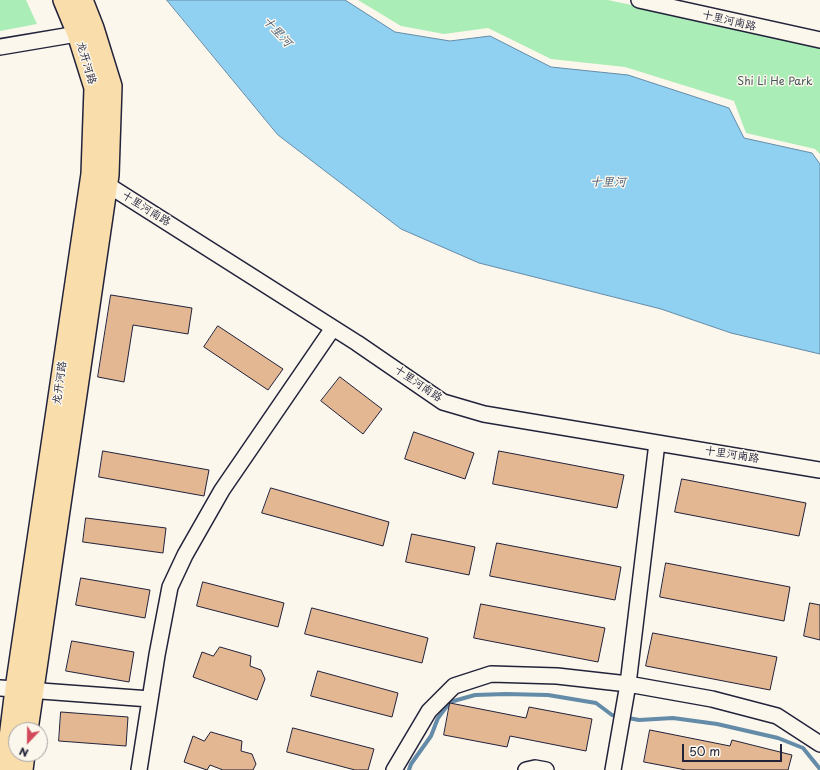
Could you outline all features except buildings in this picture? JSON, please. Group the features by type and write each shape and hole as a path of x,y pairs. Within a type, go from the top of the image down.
{"main road":[{"name":"龙开河路","path":"5,770 91,174 94,88 77,34 78,3"},
{"name":"龙开河路","path":"26,722 16,689 108,184 112,86 78,3"}],"street":[{"name":"十里河南路","path":"639,0 820,40"},
{"path":"0,47 77,34"},
{"name":"十里河南路","path":"91,174 333,328 443,402 484,414 820,470"},
{"path":"139,770 170,587 185,555 222,490 333,328"},
{"path":"613,770 628,684 657,443"},
{"path":"394,770 429,711 454,686 491,674 557,676 628,684 712,699 777,716 820,744"},
{"path":"16,689 150,699"},
{"path":"526,770 535,768 546,770"}],"green space":[{"path":"0,0 26,0 37,24 0,31"},
{"name":"Shi Li He Park","path":"358,0 608,0 820,45 820,154 815,149 746,133 734,101 625,67 551,59 488,28 444,34 401,26"}],"water":[{"name":"十里河","path":"167,0 345,0 395,32 450,41 490,36 551,67 628,75 729,108 744,138 812,153 820,164 820,354 731,333 661,309 479,263 401,229 278,135"}],"waterway":[{"path":"409,770 411,764 431,736 438,718 450,702 475,695 506,694 548,695 596,703 612,715 639,720 673,718 717,724 778,738 803,748 820,769"}]}
